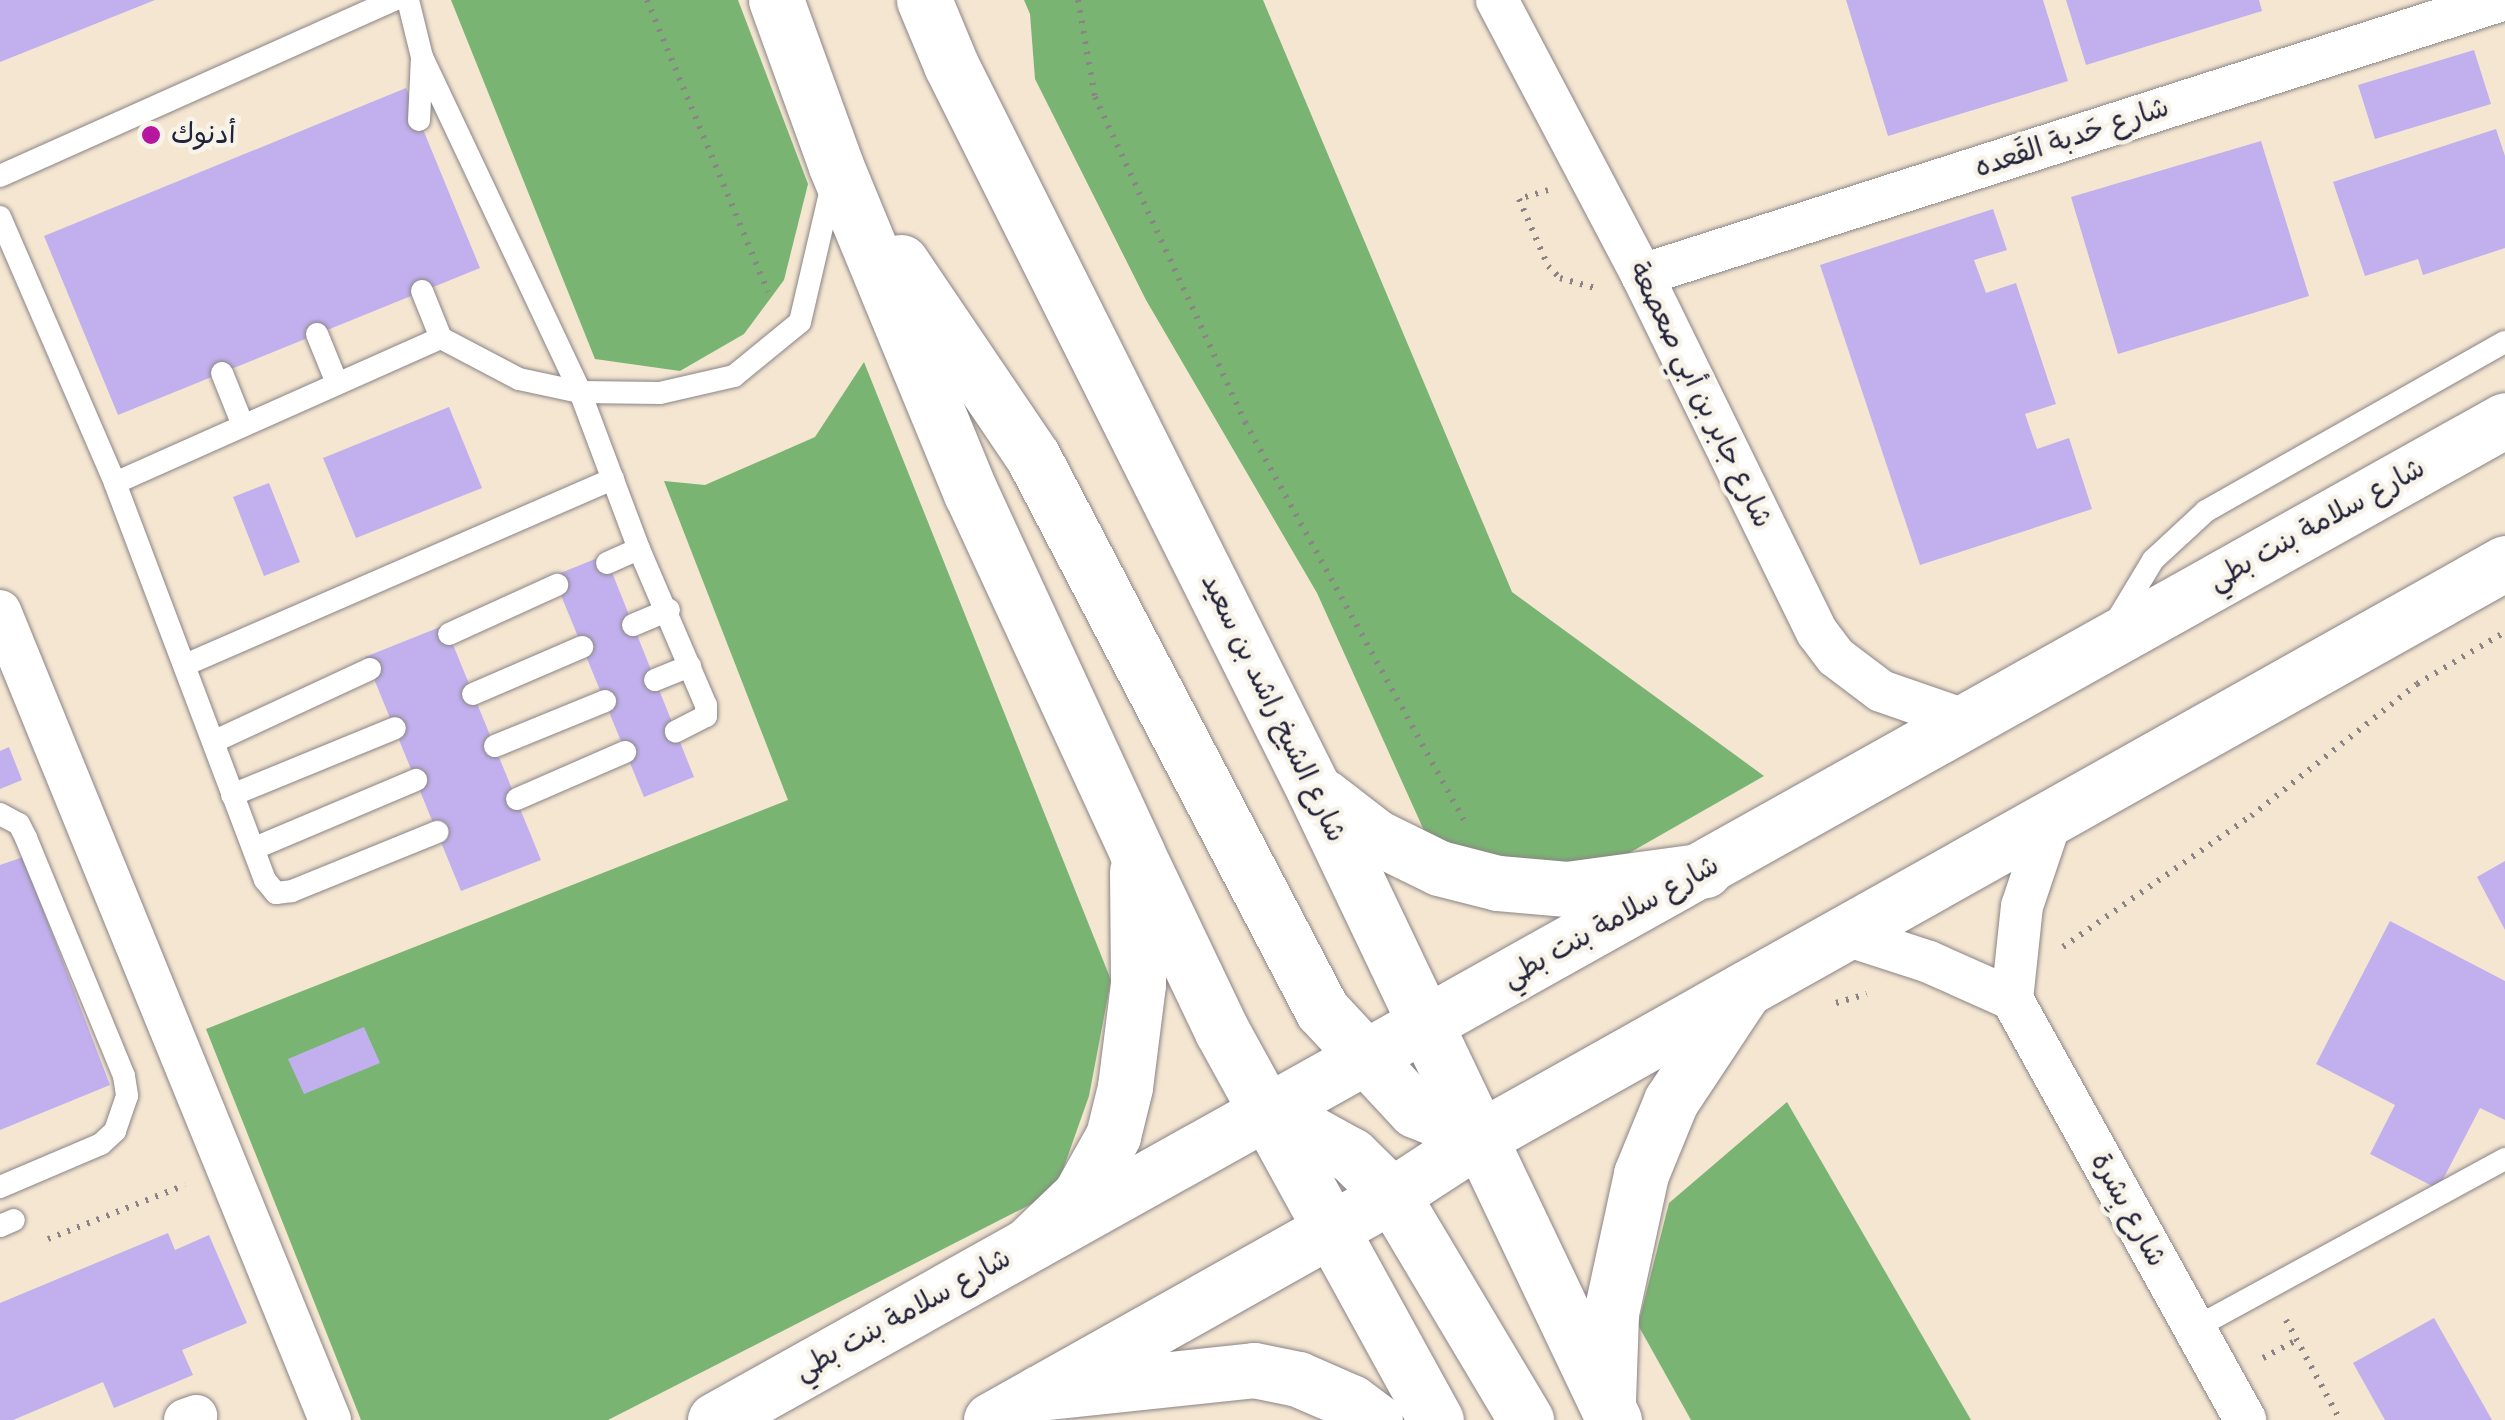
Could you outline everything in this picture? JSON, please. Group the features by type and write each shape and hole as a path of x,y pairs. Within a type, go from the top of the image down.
{"main road":[{"path":"776,0 836,166 971,493 1137,853 1222,1031 1269,1110 1436,1420"},
{"name":"شارع الشيخ راشد بن سعيد","path":"924,0 951,66 1314,790 1611,1414"},
{"path":"836,166 1033,457 1322,1010 1362,1058 1415,1110 1480,1137"},
{"name":"شارع سلامة بنت بطي","path":"715,1420 2505,420"},
{"path":"991,1420 1392,1195 1480,1137 2505,563"},
{"path":"1314,790 1376,837 1439,868 1498,882 1568,890 1705,870"},
{"path":"1030,1244 1080,1195 1113,1136 1125,1087 1138,984 1137,853"},
{"path":"1611,1414 1612,1313 1641,1174 1671,1101 1745,989"},
{"path":"1269,1110 1351,1155 1392,1195 1526,1420"},
{"path":"1039,1393 1254,1370 1298,1379 1351,1402 1375,1420"}],"street":[{"name":"شارع جابر بن أبي صعصعة","path":"1498,0 1642,275 1817,632 1836,657 1881,691 1967,721"},
{"name":"شارع حَدبة القَعده","path":"1642,275 2502,0"},
{"path":"0,612 330,1420"},
{"path":"1843,934 1929,962 2012,999 2022,906 2052,818"},
{"name":"شارع بِشرة","path":"2012,999 2246,1420"}],"lane":[{"path":"0,176 394,0"},
{"path":"408,0 422,57 580,392 639,548 669,610 706,705 706,716 676,732"},
{"path":"420,120 422,57"},
{"path":"422,292 441,338 519,379 580,392 660,393 734,376 800,322 836,166"},
{"path":"0,218 114,483 215,740 265,880 276,893 437,832"},
{"path":"317,334 337,383"},
{"path":"114,483 441,338"},
{"path":"2106,644 2144,573 2206,511 2505,342"},
{"path":"222,372 242,423"},
{"path":"185,665 612,479"},
{"path":"608,562 639,548"},
{"path":"449,634 558,585"},
{"path":"633,625 669,610"},
{"path":"473,694 582,647"},
{"path":"655,680 690,666"},
{"path":"215,740 370,669"},
{"path":"495,746 605,701"},
{"path":"232,795 395,728"},
{"path":"516,799 625,752"},
{"path":"255,848 416,780"},
{"path":"0,814 19,824 26,838 124,1076 128,1096 115,1132 100,1144 0,1186"},
{"path":"2194,1330 2505,1159"}],"path":[{"path":"647,0 769,293"},
{"path":"1078,0 1095,97 1245,422 1498,882"},
{"path":"2054,954 2251,816 2418,684 2505,632"},
{"path":"1830,1004 1878,990"},
{"path":"35,1244 227,1168"},
{"path":"2269,1289 2340,1420"}],"green space":[{"path":"451,0 738,0 808,184 784,280 744,334 680,371 595,359"},
{"path":"1024,0 1263,0 1512,592 1764,776 1617,860 1477,867 1431,846 1317,593 1146,300 1035,79 1030,14"},
{"path":"864,362 1111,980 1089,1096 1055,1192 608,1420 361,1420 206,1029 788,800 664,481 705,485 815,437"},
{"path":"1787,1102 1971,1420 1691,1420 1638,1325 1669,1203"}],"building":[{"path":"0,0 155,0 0,62"},
{"path":"1846,0 2043,0 2068,81 1888,136"},
{"path":"2066,0 2259,0 2262,11 2086,65"},
{"path":"2474,50 2491,104 2375,139 2358,85"},
{"path":"406,88 480,268 118,415 44,236"},
{"path":"2496,129 2505,156 2505,248 2423,275 2418,259 2365,276 2333,182"},
{"path":"2261,141 2309,296 2118,354 2071,197"},
{"path":"1993,209 2007,250 1974,260 1986,293 2016,283 2056,404 2025,414 2037,449 2069,438 2092,509 1920,565 1820,265"},
{"path":"449,407 482,488 356,538 323,458"},
{"path":"269,483 300,562 264,576 233,497"},
{"path":"605,555 694,777 644,797 553,576"},
{"path":"445,625 541,860 461,891 365,657"},
{"path":"9,747 22,780 0,789 0,751"},
{"path":"23,857 110,1085 0,1130 0,865"},
{"path":"2505,861 2505,930 2477,877"},
{"path":"2390,921 2505,981 2505,1120 2480,1108 2438,1189 2370,1154 2395,1105 2316,1064"},
{"path":"364,1027 380,1063 304,1094 288,1059"},
{"path":"168,1233 175,1250 209,1235 247,1323 182,1350 193,1375 114,1408 103,1382 13,1420 0,1420 0,1303"},
{"path":"2434,1318 2492,1420 2385,1420 2353,1363"}],"place":[{"name":"أدنوك","path":"151,135"}]}
